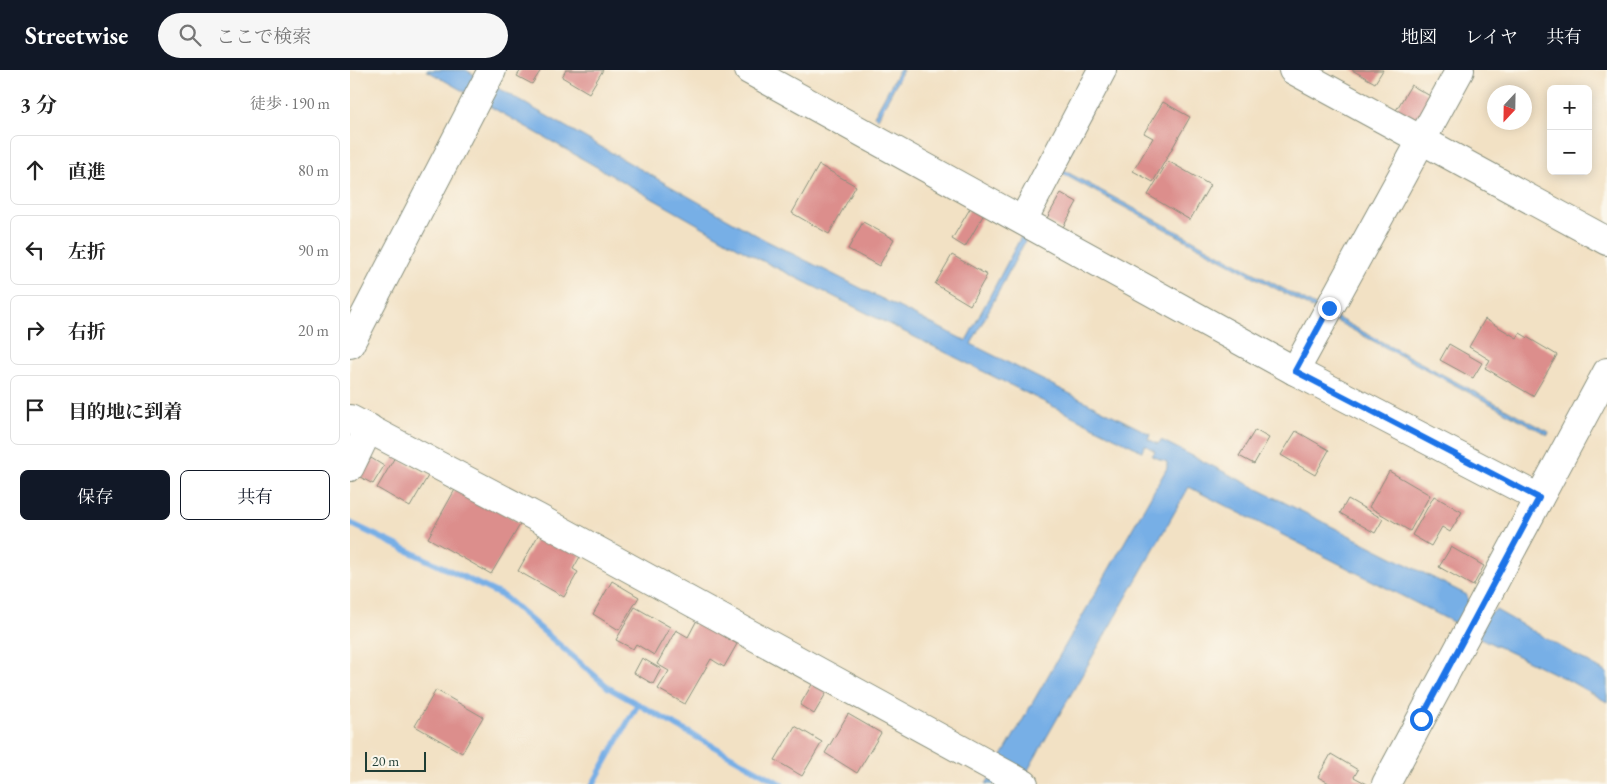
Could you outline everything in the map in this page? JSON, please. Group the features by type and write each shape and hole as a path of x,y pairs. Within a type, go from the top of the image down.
{"street":[{"path":"350,344 492,70"},
{"path":"1031,224 1102,70"},
{"path":"1293,70 1607,241"},
{"path":"1295,371 1423,141 1460,70"},
{"path":"754,71 1295,371 1539,498"},
{"path":"1386,784 1607,372"},
{"path":"350,467 360,424 538,518 1024,784"}],"water":[{"path":"426,70 466,70 765,240 966,341 1109,70 1063,170 1549,432 1548,435 1061,173 971,344 1150,434 1148,439 1158,444 1161,440 1467,595 1468,601 1490,614 1496,610 1607,673 1607,702 1568,680 1480,638 1481,631 1459,618 1455,623 1189,487 1020,784 986,784 1167,468 1167,462 1152,456 1155,451 1145,445 1142,451 757,258"},
{"path":"899,70 903,70 878,118 874,116"}],"building":[{"path":"521,70 541,70 532,84 517,76"},
{"path":"566,70 603,70 589,93 562,77"},
{"path":"1352,70 1383,70 1375,83"},
{"path":"1411,85 1432,97 1416,124 1395,112"},
{"path":"1163,102 1190,117 1153,182 1133,171 1153,138 1144,133"},
{"path":"1168,161 1210,185 1190,220 1148,195"},
{"path":"819,165 856,186 829,234 792,213"},
{"path":"1061,193 1077,202 1062,229 1046,220"},
{"path":"971,207 984,214 965,247 952,239"},
{"path":"863,222 894,239 879,266 848,249"},
{"path":"952,255 987,275 970,305 935,284"},
{"path":"1485,319 1517,338 1520,333 1557,355 1533,396 1485,368 1490,360 1469,347"},
{"path":"1449,344 1482,363 1473,378 1440,360"},
{"path":"1255,430 1269,438 1254,464 1239,456"},
{"path":"1296,431 1329,450 1315,475 1281,455"},
{"path":"395,457 428,476 410,507 377,488"},
{"path":"371,458 384,466 373,484 360,477"},
{"path":"1389,471 1430,495 1410,531 1369,507"},
{"path":"457,486 521,523 491,574 428,538"},
{"path":"1434,496 1462,512 1450,532 1442,527 1431,546 1412,535"},
{"path":"1348,499 1383,519 1375,533 1340,513"},
{"path":"540,532 581,555 573,569 578,572 564,597 518,571"},
{"path":"1451,547 1484,566 1473,586 1439,567"},
{"path":"612,581 639,597 619,630 593,614"},
{"path":"635,607 670,627 654,655 636,644 633,649 616,640"},
{"path":"697,620 737,644 724,667 711,659 685,704 658,689 669,671 657,664 676,630 688,637"},
{"path":"642,658 661,669 653,684 634,673"},
{"path":"814,681 828,690 814,714 800,705"},
{"path":"436,690 483,717 462,753 415,726"},
{"path":"848,714 881,733 857,773 825,753"},
{"path":"795,726 822,742 802,776 775,760"},
{"path":"1331,754 1358,770 1354,777 1367,784 1331,784 1318,777"}],"waterway":[{"path":"350,523 503,596 609,688 781,784"},
{"path":"593,784 638,704"}],"route":[{"path":"1329,308 1295,371 1539,498 1421,719"}]}
